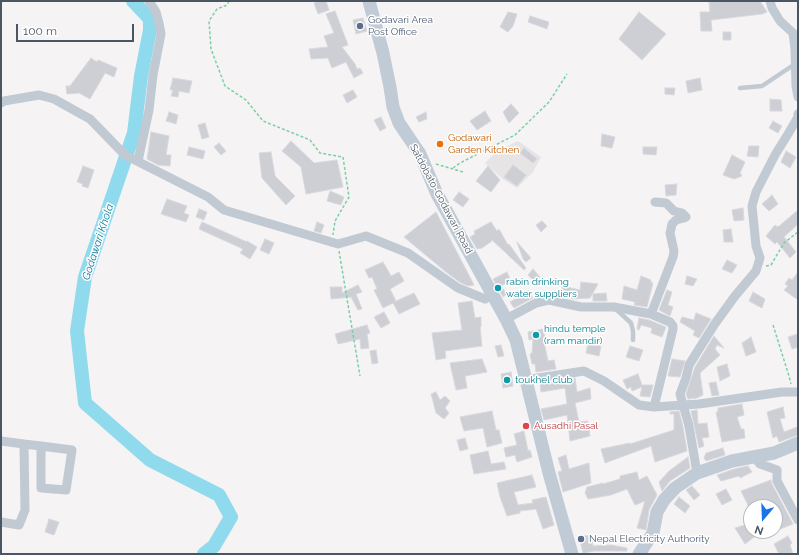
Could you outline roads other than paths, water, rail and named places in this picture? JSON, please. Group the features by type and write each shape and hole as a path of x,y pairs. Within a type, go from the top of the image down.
{"street":[{"path":"138,161 149,110 153,75 161,34 156,12 149,1"},
{"name":"Satdobato-Godawari Road","path":"369,1 383,53 393,107 399,123 420,154 437,194 516,340 549,473 572,554"},
{"path":"770,1 772,8 780,21 793,33 798,97"},
{"path":"1,103 4,101 39,96 54,99 90,119 125,155 208,197 224,210 338,244 366,236 408,253 458,288 485,299 492,294"},
{"path":"697,473 684,405 680,394 689,364 722,313 756,271 760,258 756,246 752,206 756,192 775,155 798,117 798,114"},
{"path":"651,314 673,257 674,251 670,233 672,224 676,220 686,217 682,213 674,211 666,203 655,202"},
{"path":"506,319 536,303 550,300 581,307 614,307 651,314 670,322 674,326 654,407"},
{"path":"525,380 584,371 604,381 639,406 654,407 699,404 782,392 795,392"},
{"path":"1,441 24,444 41,446 72,450 66,490 41,488 41,446"},
{"path":"639,554 654,533 657,512 664,500 675,488 697,473 732,461 774,453 798,442"},
{"path":"1,522 19,525 26,510 24,444"},
{"path":"754,457 760,464 777,470 777,480 798,520"}],"lane":[{"path":"740,88 762,86 795,64"},
{"path":"614,307 631,322 633,340"}],"waterway":[{"name":"Godawari Khola","path":"133,1 150,19 150,30 141,76 134,133 85,277 77,331 85,403 150,460 219,495 231,517 214,546 204,554"}],"place":[{"name":"Godavari Area Post Office","path":"360,26"},
{"name":"Godawari Garden Kitchen","path":"440,144"},
{"name":"rabin drinking water suppliers","path":"498,288"},
{"name":"hindu temple (ram mandir)","path":"536,335"},
{"name":"toukhel club","path":"507,380"},
{"name":"Ausadhi Pasal","path":"526,426"},
{"name":"Nepal Electricity Authority","path":"581,539"}]}
